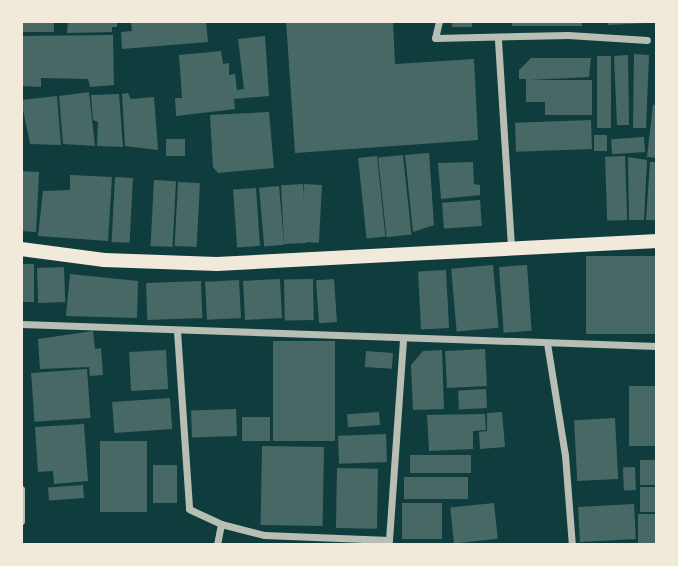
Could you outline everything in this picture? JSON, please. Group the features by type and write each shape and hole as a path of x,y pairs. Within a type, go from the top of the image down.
{"main road":[{"path":"21,249 104,260 217,264 657,241"}],"street":[{"path":"439,21 435,38 498,40 568,36 647,40"},
{"path":"498,40 511,248"},
{"path":"21,324 403,340 657,346"},
{"path":"177,331 188,509 220,524 264,535 390,540 403,340"},
{"path":"547,343 565,456 572,545"},
{"path":"21,489 21,521"},
{"path":"217,545 220,524"}],"building":[{"path":"21,21 54,21 54,32 21,32"},
{"path":"68,21 117,21 117,27 112,27 112,32 67,33"},
{"path":"131,21 206,21 208,42 122,49 121,32 132,31"},
{"path":"286,21 393,21 395,64 474,59 478,140 295,153"},
{"path":"452,21 472,21 472,27 452,27"},
{"path":"512,21 582,21 582,26 512,26"},
{"path":"608,21 647,21 647,23 608,25"},
{"path":"113,35 114,85 90,87 88,79 41,78 41,87 21,86 21,36"},
{"path":"265,36 269,96 234,99 235,109 176,116 175,98 182,98 179,55 221,51 223,64 229,63 229,75 235,74 237,90 244,89 238,39"},
{"path":"634,54 649,55 646,128 633,128"},
{"path":"628,55 629,125 617,125 614,56"},
{"path":"597,56 611,56 611,128 597,128"},
{"path":"531,58 591,58 589,77 529,80 592,80 592,115 545,115 545,102 526,102 526,79 519,79 519,70"},
{"path":"89,92 95,146 63,144 59,96"},
{"path":"128,93 131,99 154,97 158,150 125,146 122,94"},
{"path":"119,94 123,147 97,146 98,122 93,120 91,95"},
{"path":"57,96 61,145 30,144 21,100"},
{"path":"657,104 657,158 647,157 653,105"},
{"path":"269,112 274,168 218,173 213,167 210,115"},
{"path":"591,120 592,149 516,152 515,123"},
{"path":"594,135 607,135 607,151 594,151"},
{"path":"644,137 645,152 612,154 611,139"},
{"path":"166,139 185,139 185,156 166,156"},
{"path":"429,153 434,225 413,232 405,155"},
{"path":"403,155 411,235 386,237 378,158"},
{"path":"377,156 385,237 367,239 358,158"},
{"path":"625,156 627,220 607,221 605,157"},
{"path":"628,157 647,160 644,220 629,220"},
{"path":"473,162 474,184 480,185 480,195 441,199 438,163"},
{"path":"650,162 657,162 657,220 646,220"},
{"path":"21,171 39,172 36,232 21,231"},
{"path":"70,175 112,177 108,241 38,236 43,191 70,190"},
{"path":"115,177 133,178 130,243 112,242"},
{"path":"154,180 176,181 173,247 151,246"},
{"path":"178,182 200,183 197,247 175,246"},
{"path":"303,184 306,243 284,244 281,185"},
{"path":"303,184 306,243 284,244 281,185"},
{"path":"279,186 284,245 264,247 259,188"},
{"path":"256,188 260,246 237,247 233,190"},
{"path":"480,200 482,226 444,229 442,203"},
{"path":"586,256 657,256 657,334 586,334"},
{"path":"21,264 34,264 34,302 21,302"},
{"path":"493,265 498,328 457,331 451,269"},
{"path":"527,265 532,331 504,333 499,267"},
{"path":"64,267 65,302 38,303 37,268"},
{"path":"446,270 449,328 421,329 418,271"},
{"path":"70,274 138,281 137,318 66,316"},
{"path":"280,279 282,318 245,320 243,281"},
{"path":"313,279 314,320 285,320 284,280"},
{"path":"334,279 337,322 319,323 316,280"},
{"path":"239,280 241,318 207,320 205,282"},
{"path":"201,281 202,318 147,320 146,283"},
{"path":"93,331 95,349 101,348 103,375 90,376 89,367 40,369 38,339"},
{"path":"273,341 335,341 335,441 273,441"},
{"path":"485,349 487,386 447,388 445,351"},
{"path":"166,350 168,389 131,391 129,352"},
{"path":"442,350 444,409 413,410 411,365 423,351"},
{"path":"366,351 393,353 392,369 365,367"},
{"path":"87,369 90,418 35,422 31,373"},
{"path":"629,386 657,386 657,446 629,446"},
{"path":"486,389 487,408 459,409 458,390"},
{"path":"170,398 172,429 114,433 112,402"},
{"path":"236,409 237,436 192,438 191,411"},
{"path":"379,412 380,425 348,427 347,414"},
{"path":"502,412 505,447 480,449 479,432 487,431 487,413"},
{"path":"485,414 486,430 473,431 473,449 429,451 427,415"},
{"path":"242,417 270,417 270,441 242,441"},
{"path":"615,418 618,479 577,481 574,420"},
{"path":"84,424 88,481 54,484 53,471 38,472 35,427"},
{"path":"386,434 387,462 339,464 338,436"},
{"path":"100,441 147,441 147,512 100,512"},
{"path":"262,446 324,447 323,526 261,525"},
{"path":"410,455 471,455 471,473 410,473"},
{"path":"640,460 657,460 657,485 640,485"},
{"path":"153,465 177,465 177,503 153,503"},
{"path":"623,467 635,467 636,490 624,490"},
{"path":"337,468 378,469 377,529 336,528"},
{"path":"404,477 468,477 468,499 404,499"},
{"path":"83,485 84,498 49,500 48,487"},
{"path":"640,487 657,487 657,512 640,512"},
{"path":"402,503 442,503 442,539 402,539"},
{"path":"494,503 498,539 454,543 450,508"},
{"path":"634,504 636,539 580,542 578,507"},
{"path":"638,514 657,514 657,545 638,545"}]}
